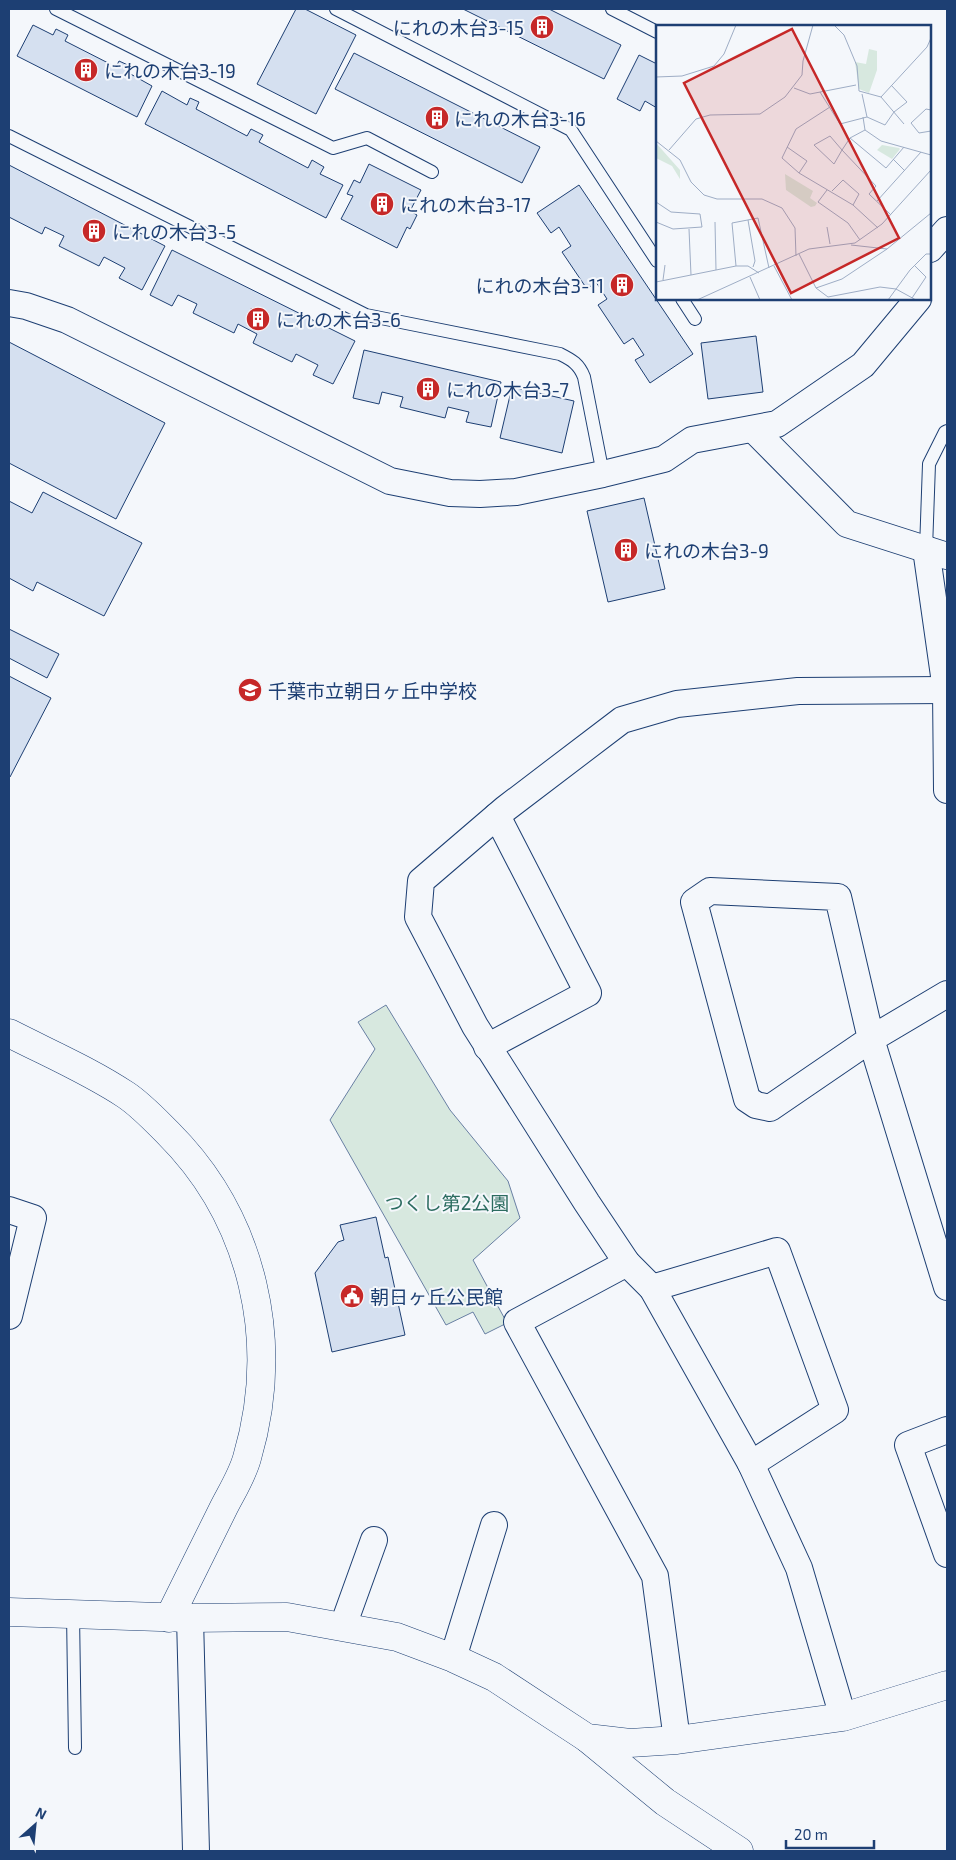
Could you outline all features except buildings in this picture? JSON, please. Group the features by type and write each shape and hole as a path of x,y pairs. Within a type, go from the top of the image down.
{"street":[{"path":"931,247 947,230"},
{"path":"9,303 26,306 67,320 390,481 450,494 480,494 516,492 603,474 664,459 692,440 777,424 863,365 917,300"},
{"path":"754,429 847,524 937,553 946,690 947,790"},
{"path":"843,1717 800,1568 750,1464 652,1288 627,1264 487,1047 418,917 421,881 497,816 622,720 677,704 798,690 946,690"},
{"path":"487,1047 588,993 497,816"},
{"path":"947,994 871,1039 770,1108 756,1105 747,1098 694,902 710,891 838,897 871,1039 947,1287"},
{"path":"9,1033 127,1096 164,1129 189,1154 214,1189 236,1231 251,1271 260,1317 262,1360 258,1416 247,1460 180,1618 196,1851"},
{"path":"9,1210 34,1218 9,1316"},
{"path":"652,1288 777,1251 836,1410 750,1464"},
{"path":"627,1264 518,1322 655,1576 677,1740"},
{"path":"947,1430 908,1445 942,1521 947,1554"},
{"path":"453,1658 494,1525"},
{"path":"342,1626 374,1540"},
{"path":"9,1612 180,1618 287,1617 397,1637 453,1658 494,1677 587,1738 666,1802 739,1851"},
{"path":"587,1738 630,1743 677,1740 843,1717 947,1685"}],"lane":[{"path":"56,9 332,148 367,138 432,172"},
{"path":"336,9 570,130 656,260"},
{"path":"612,9 656,31"},
{"path":"9,136 366,316 560,354 572,360 580,367 584,377 603,474"},
{"path":"683,300 695,319"},
{"path":"937,553 929,464 947,431"},
{"path":"73,1614 76,1748"}],"green space":[{"name":"つくし第2公園","path":"386,1005 450,1110 508,1181 520,1218 473,1260 507,1323 485,1334 473,1312 446,1325 330,1120 375,1049 358,1022"}],"place":[{"name":"にれの木台3-15","path":"542,27"},
{"name":"にれの木台3-19","path":"86,70"},
{"name":"にれの木台3-16","path":"437,118"},
{"name":"にれの木台3-17","path":"382,204"},
{"name":"にれの木台3-5","path":"94,231"},
{"name":"にれの木台3-11","path":"622,285"},
{"name":"にれの木台3-6","path":"258,319"},
{"name":"にれの木台3-7","path":"428,389"},
{"name":"にれの木台3-9","path":"626,550"},
{"name":"千葉市立朝日ヶ丘中学校","path":"250,690"},
{"name":"朝日ヶ丘公民館","path":"352,1296"}]}
